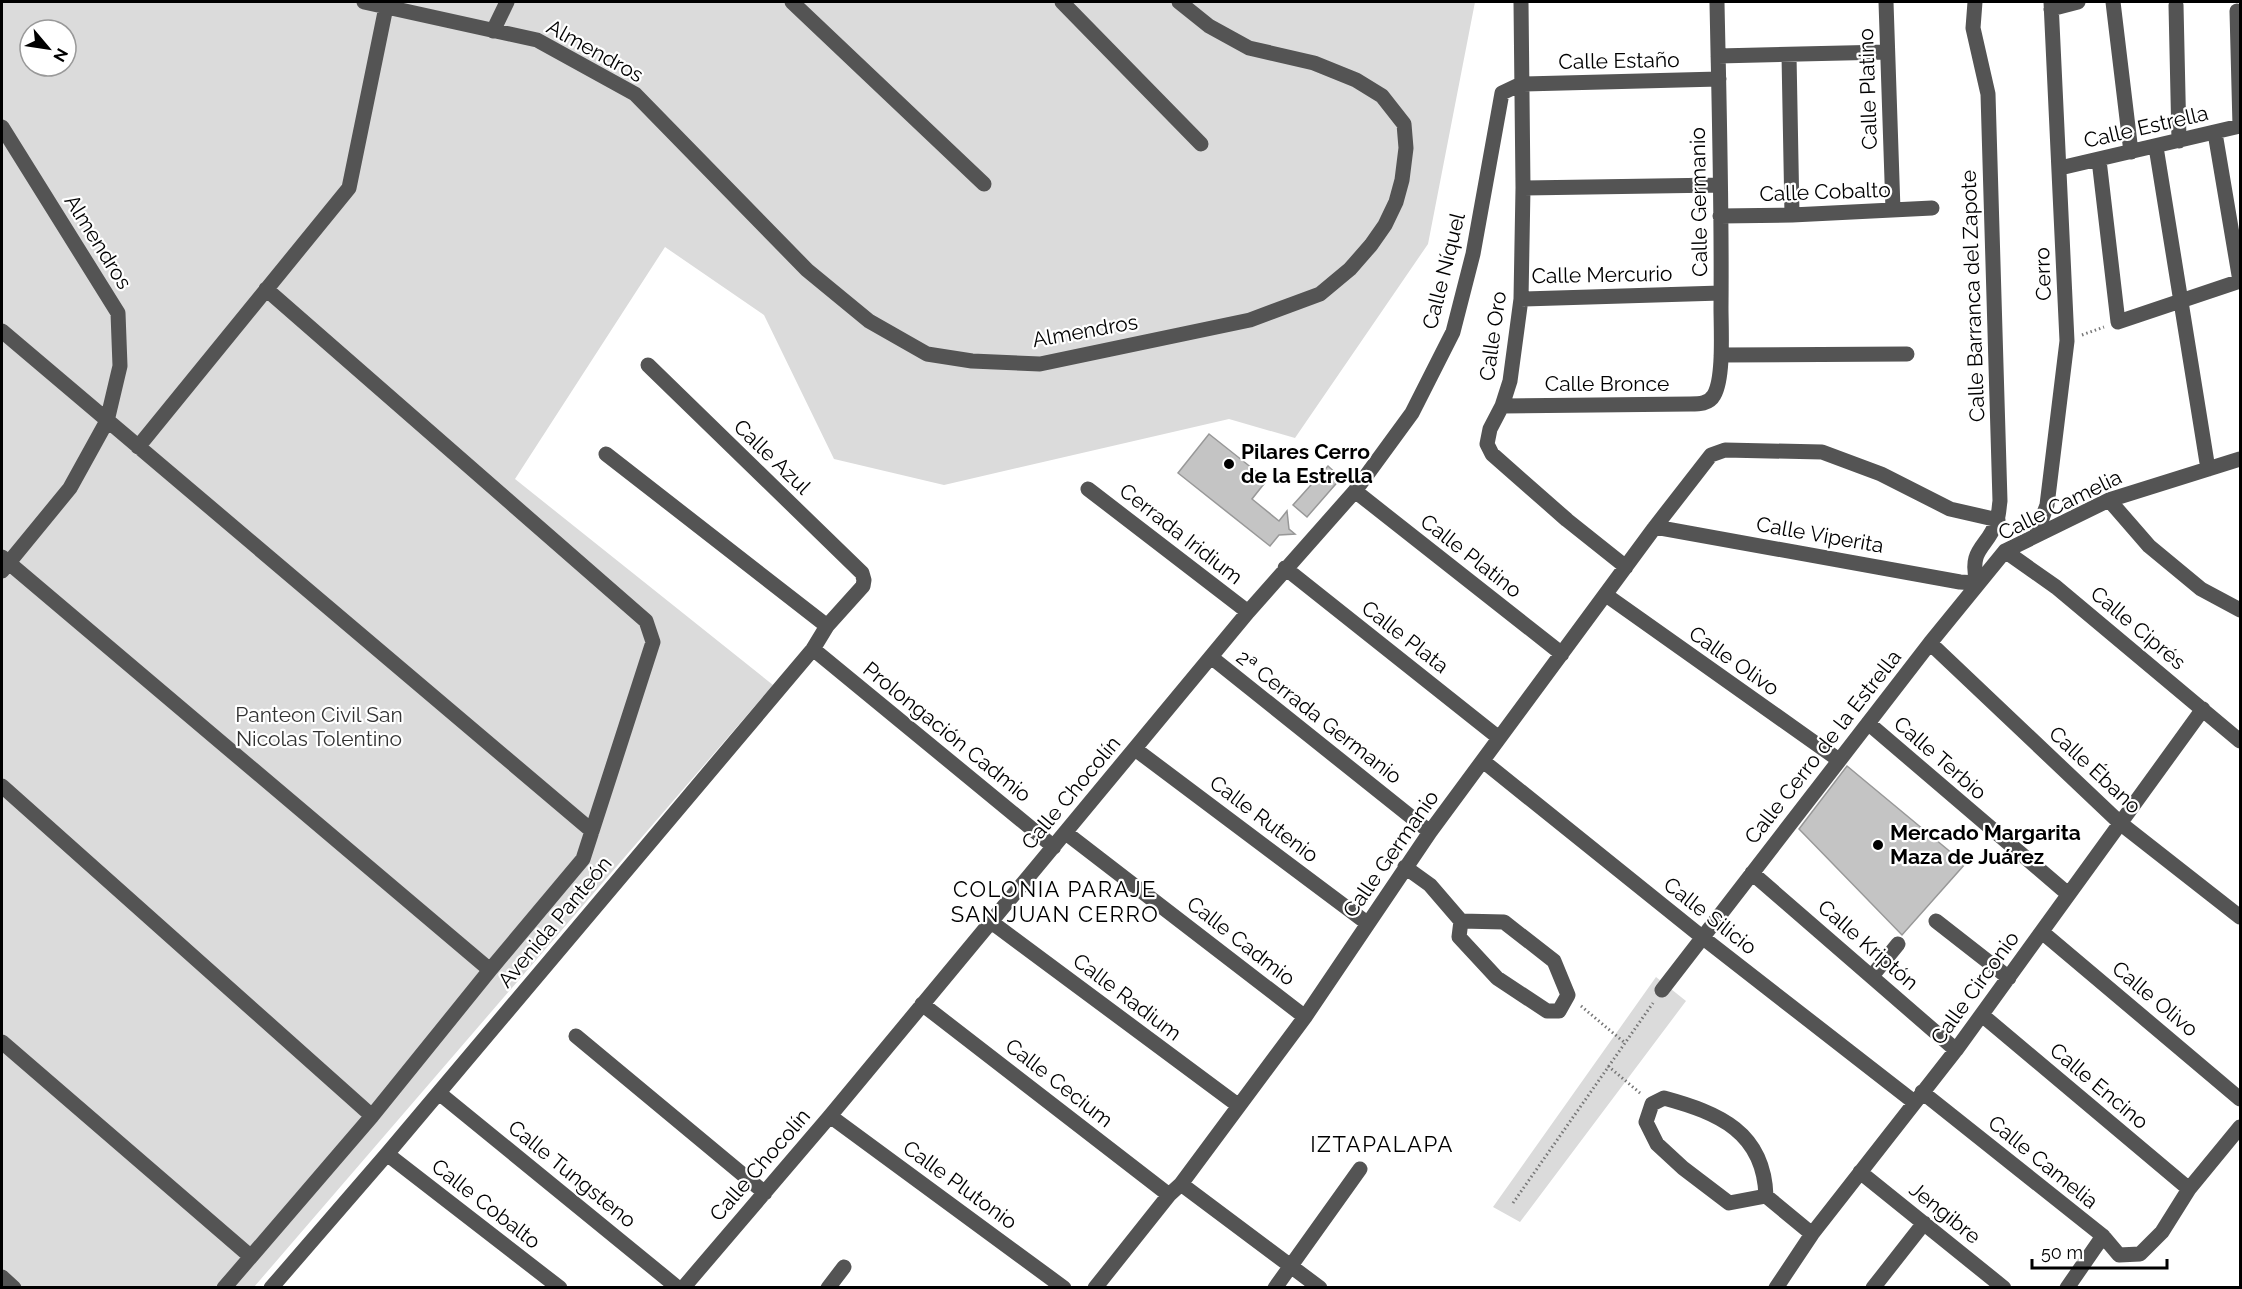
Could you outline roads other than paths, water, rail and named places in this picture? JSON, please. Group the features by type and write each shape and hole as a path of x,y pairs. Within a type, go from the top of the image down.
{"street":[{"name":"Almendros","path":"363,2 537,40 635,94 807,270 869,321 927,354 972,361 1040,364 1250,320 1320,294 1350,270 1371,245 1385,225 1396,202 1402,180 1406,148 1404,124 1382,96 1356,80 1314,63 1249,48 1209,26 1179,2"},
{"path":"493,31 507,2"},
{"path":"792,2 984,184"},
{"path":"1062,2 1201,144"},
{"path":"1521,2 1523,188 1720,185"},
{"name":"Calle Germanio","path":"1711,400 1718,386 1721,355 1719,79 1716,2"},
{"name":"Calle Platino","path":"1886,2 1893,210"},
{"name":"Calle Barranca del Zapote","path":"1975,2 1973,28 1988,94 2000,501 1998,520 1975,556 1973,567 1977,583"},
{"path":"2051,5 2078,2"},
{"path":"2113,2 2131,152"},
{"name":"Cerro","path":"2036,535 2047,505 2067,341 2051,5"},
{"path":"2176,5 2179,141"},
{"path":"138,447 349,188 386,7"},
{"path":"2237,11 2240,126"},
{"path":"1718,56 1887,52"},
{"path":"1790,54 1792,215"},
{"name":"Calle Estaño","path":"1521,84 1719,79"},
{"name":"Calle Níquel","path":"1355,491 1412,413 1453,332 1473,254 1502,93 1521,84"},
{"name":"Calle Estrella","path":"2060,168 2240,126"},
{"name":"Almendros","path":"2,127 118,313 120,366 107,421 70,488 4,563"},
{"path":"2099,160 2118,322 2240,281 2215,133"},
{"path":"2156,147 2208,469"},
{"name":"Calle Oro","path":"1523,188 1521,298 1510,381 1503,406 1490,429 1487,444 1492,454 1626,567"},
{"name":"Calle Cobalto","path":"1720,216 1932,208"},
{"path":"224,1287 372,1116 583,859 653,642 646,621 266,289"},
{"name":"Calle Mercurio","path":"1521,298 1721,293"},
{"path":"2,331 592,831"},
{"path":"1721,355 1907,354"},
{"name":"Calle Azul","path":"648,365 862,573 864,580"},
{"name":"Calle Bronce","path":"1503,406 1690,405 1702,404 1711,400"},
{"name":"Calle Germanio","path":"1095,1287 1169,1195 1181,1184 1305,1017 1430,832 1655,527 1711,455 1725,450 1822,452 1881,474 1950,509 1998,520"},
{"path":"606,454 827,626"},
{"name":"Calle Camelia","path":"1977,583 2005,551 2109,500 2241,459"},
{"name":"Cerrada Iridium","path":"1088,489 1248,612"},
{"name":"Calle Platino","path":"1355,491 1562,654"},
{"name":"Calle Chocolín","path":"681,1287 830,1116 1285,568 1355,491"},
{"path":"2109,500 2149,546 2201,589 2238,605"},
{"name":"Calle Viperita","path":"1655,527 1960,582 1977,583"},
{"name":"Calle Ciprés","path":"2005,551 2056,587 2241,741"},
{"path":"4,563 490,970"},
{"name":"Calle Plata","path":"1285,568 1499,738"},
{"name":"Avenida Panteón","path":"271,1287 439,1093 813,649 827,626 863,586 864,580"},
{"name":"Calle Cerro de la Estrella","path":"1662,990 1977,583"},
{"name":"Calle Olivo","path":"1606,595 1839,760"},
{"name":"Calle Ébano","path":"1930,643 2120,823 2241,917"},
{"name":"Prolongación Cadmio","path":"813,649 1054,847"},
{"name":"2ª Cerrada Germanio","path":"1211,657 1430,832"},
{"name":"Calle Circonio","path":"1776,1287 1812,1234 1982,1015 2203,709"},
{"name":"Calle Terbio","path":"1868,723 2068,894"},
{"name":"Calle Rutenio","path":"1135,749 1367,923"},
{"name":"Calle Silicio","path":"1483,761 1702,937 1918,1097"},
{"path":"2,786 372,1116"},
{"name":"Calle Cadmio","path":"1066,832 1305,1017"},
{"path":"1405,867 1430,885 1461,921 1460,938 1497,978 1547,1011 1559,1011 1568,995 1554,961 1503,922 1461,921"},
{"name":"Calle Kriptón","path":"1752,873 1956,1050"},
{"name":"Calle Radium","path":"990,921 1239,1106"},
{"path":"1936,921 2008,978"},
{"name":"Calle Olivo","path":"2042,932 2241,1099"},
{"path":"1872,976 1898,944"},
{"name":"Calle Cecium","path":"922,1004 1169,1195"},
{"name":"Calle Encino","path":"1982,1015 2189,1189"},
{"path":"576,1036 765,1193"},
{"path":"2,1042 250,1256"},
{"name":"Calle Tungsteno","path":"439,1093 681,1287"},
{"name":"Calle Camelia","path":"1918,1097 2103,1236 2119,1255 2140,1254 2162,1232 2189,1189"},
{"path":"1766,1196 1729,1203 1683,1168 1657,1144 1647,1122 1652,1104 1664,1098 1698,1107 1728,1122 1752,1146 1765,1177 1766,1196 1812,1234"},
{"name":"Calle Plutonio","path":"830,1116 1064,1287"},
{"path":"2189,1189 2241,1127"},
{"name":"Calle Cobalto","path":"387,1154 560,1287"},
{"path":"1275,1287 1360,1169"},
{"name":"Jengibre","path":"1860,1172 2004,1287"},
{"path":"1181,1184 1320,1287"},
{"path":"1882,1284 1924,1223"},
{"path":"2067,1287 2103,1236"},
{"path":"828,1287 844,1267"},
{"path":"2,1277 14,1287"}],"place":[{"name":"Pilares Cerro de la Estrella","path":"1229,464"},
{"name":"Mercado Margarita Maza de Juárez","path":"1878,845"}],"district":[{"name":"COLONIA PARAJE SAN JUAN CERRO","path":"1055,902"},
{"name":"IZTAPALAPA","path":"1382,1144"}],"park label":[{"name":"Panteon Civil San Nicolas Tolentino","path":"319,727"}]}
